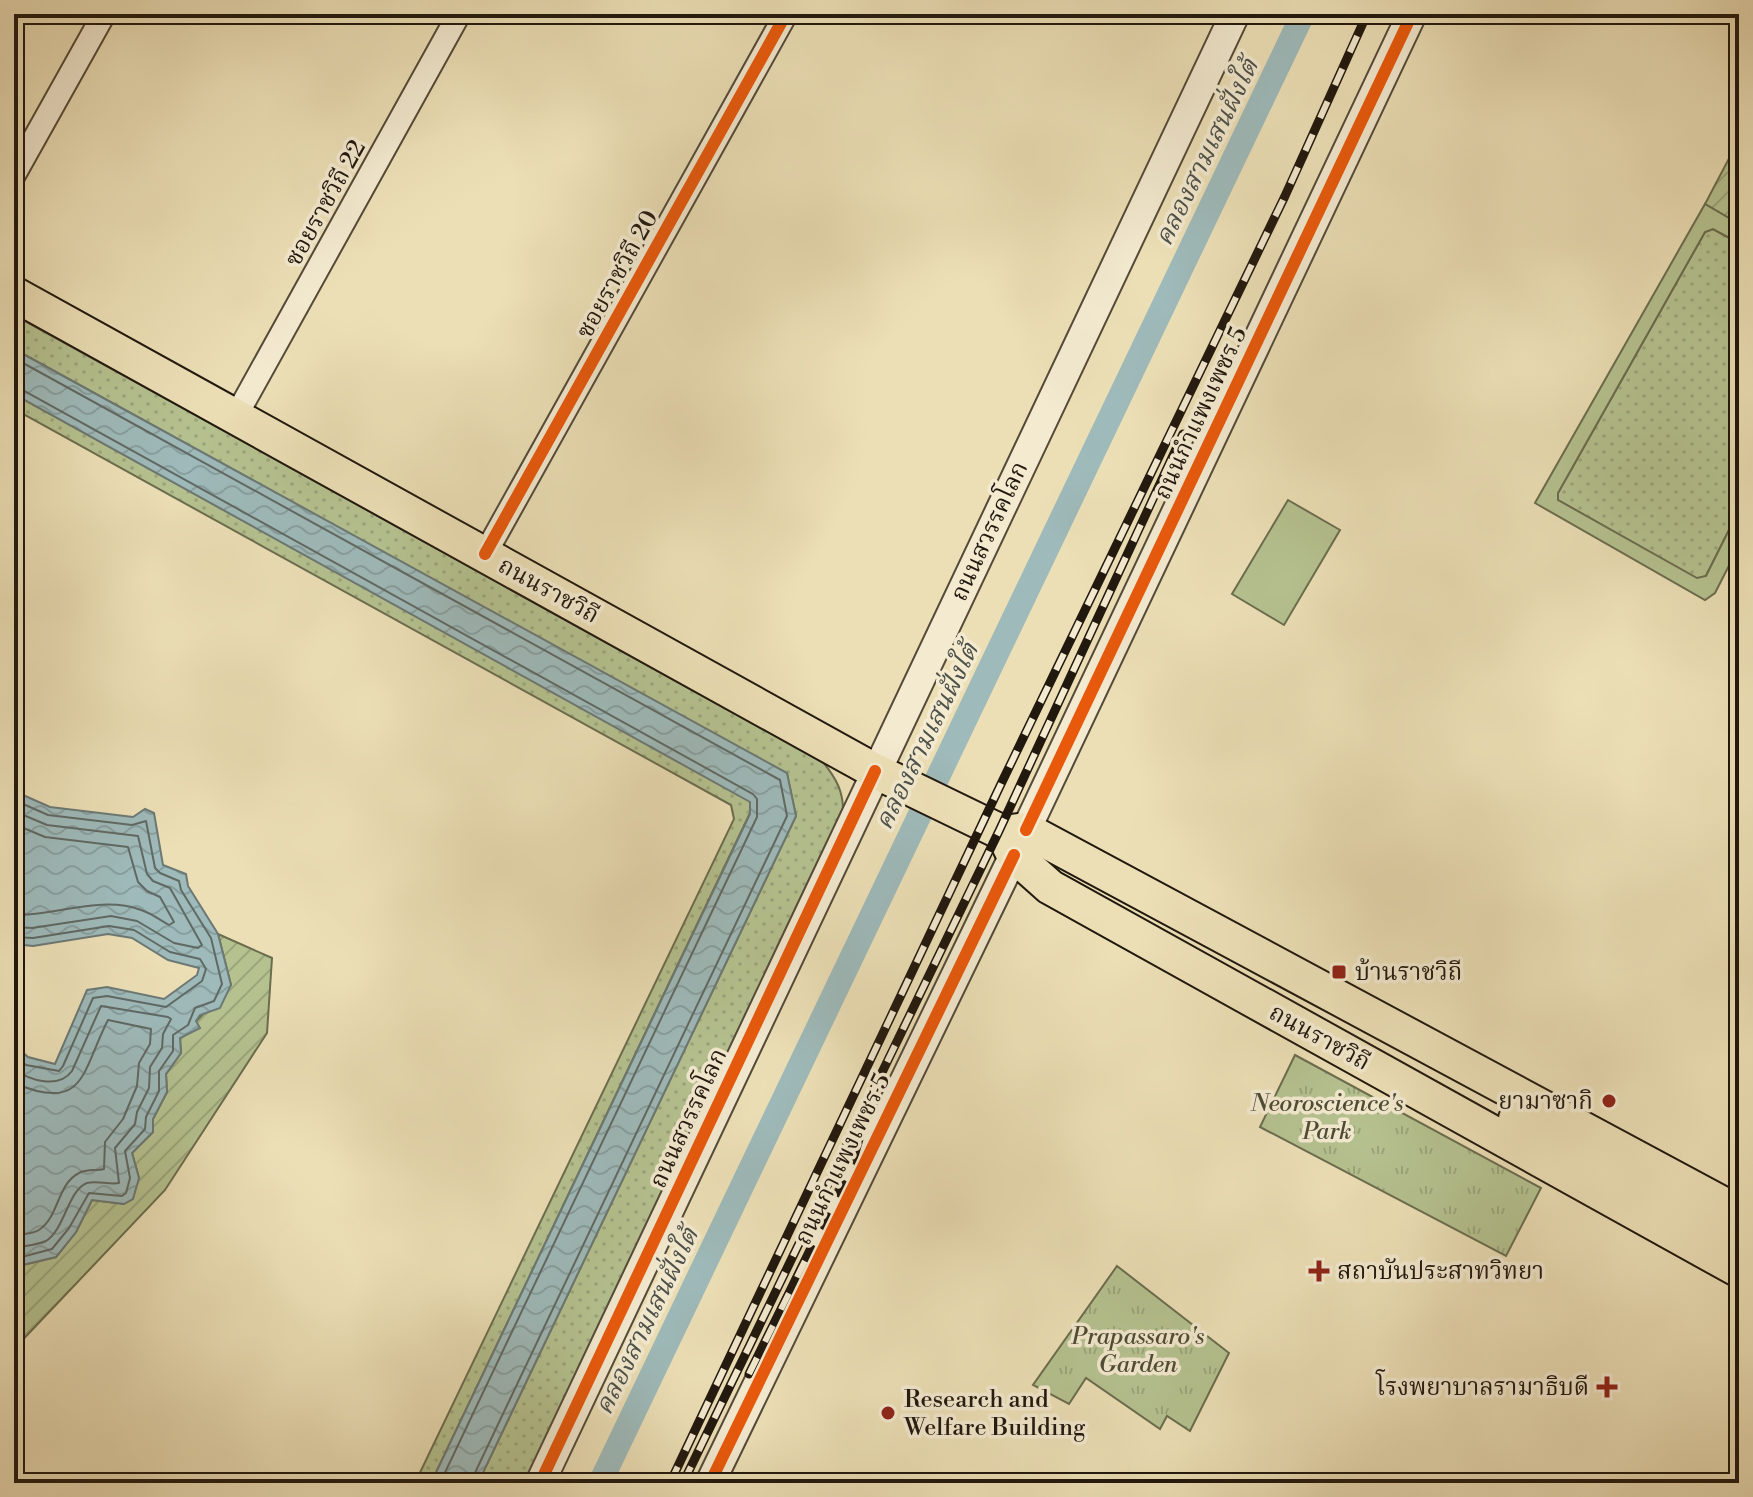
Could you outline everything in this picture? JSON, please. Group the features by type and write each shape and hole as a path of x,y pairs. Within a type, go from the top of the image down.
{"main road":[{"name":"ถนนราชวิถี","path":"14,294 885,775 947,805 1018,847 1739,1213"},
{"name":"ถนนราชวิถี","path":"1018,847 1050,887 1739,1270"},
{"path":"1018,847 1055,872 1131,909 1739,1241"}],"street":[{"path":"14,175 104,14"},
{"name":"ซอยราชวิถี 22","path":"236,416 459,14"},
{"name":"ซอยราชวิถี 20","path":"485,554 786,14"},
{"name":"ถนนสวรรคโลก","path":"540,1483 885,775 1235,14"},
{"name":"ถนนกำแพงเพชร 5","path":"710,1483 1018,847 1412,14"}],"green space":[{"path":"1734,149 1739,151 1739,224 1705,204"},
{"path":"1705,204 1739,224 1739,243 1713,229 1705,232 1558,493 1558,500 1697,578 1706,576 1739,510 1739,546 1715,593 1705,600 1535,503"},
{"path":"1713,229 1739,243 1739,510 1706,576 1697,579 1558,500 1558,493 1705,232"},
{"path":"14,315 823,762 838,786 843,814 527,1483 478,1483 796,816 787,774 14,349"},
{"path":"14,394 750,801 750,813 431,1483 415,1483 734,819 731,805 14,409"},
{"path":"1288,500 1340,530 1284,625 1232,594"},
{"path":"218,934 272,958 267,1033 165,1190 14,1349 14,1267 56,1257 76,1232 92,1200 124,1204 139,1178 132,1153 153,1132 153,1119 167,1092 166,1074 181,1053 180,1038 231,985"},
{"name":"Neoroscience's Park","path":"1295,1055 1541,1188 1506,1256 1260,1127"},
{"name":"Prapassaro's Garden","path":"1117,1266 1229,1353 1190,1431 1167,1416 1160,1429 1086,1378 1069,1404 1033,1385"}],"water":[{"path":"14,349 787,773 796,816 478,1483 431,1483 750,814 750,802 14,394"},
{"path":"14,791 50,807 133,817 145,809 154,813 163,865 186,874 188,886 218,934 231,985 220,1008 200,1015 196,1021 200,1028 180,1038 181,1053 166,1074 167,1092 153,1119 153,1132 132,1153 139,1178 133,1199 124,1204 92,1200 76,1232 56,1257 14,1267 14,1045 28,1057 55,1064 87,990 107,987 164,999 197,975 199,968 168,960 132,938 108,934 33,946 14,944"}],"waterway":[{"name":"คลองสามเสนฝั่งใต้","path":"600,1483 1303,14"}],"railway":[{"path":"670,1483 1001,784 1285,196 1367,14"},
{"path":"683,1483 999,831 1183,434"},
{"path":"749,1374 850,1170 859,1139"}],"cycle path":[{"path":"485,554 786,14"},
{"path":"1026,830 1412,14"},
{"path":"540,1483 875,771"},
{"path":"710,1483 1014,855"}],"place":[{"name":"บ้านราชวิถี","path":"1339,972"},
{"name":"ยามาซากิ","path":"1609,1101"},
{"name":"สถาบันประสาทวิทยา","path":"1319,1271"},
{"name":"โรงพยาบาลรามาธิบดี","path":"1607,1387"},
{"name":"Research and Welfare Building","path":"888,1413"}]}
